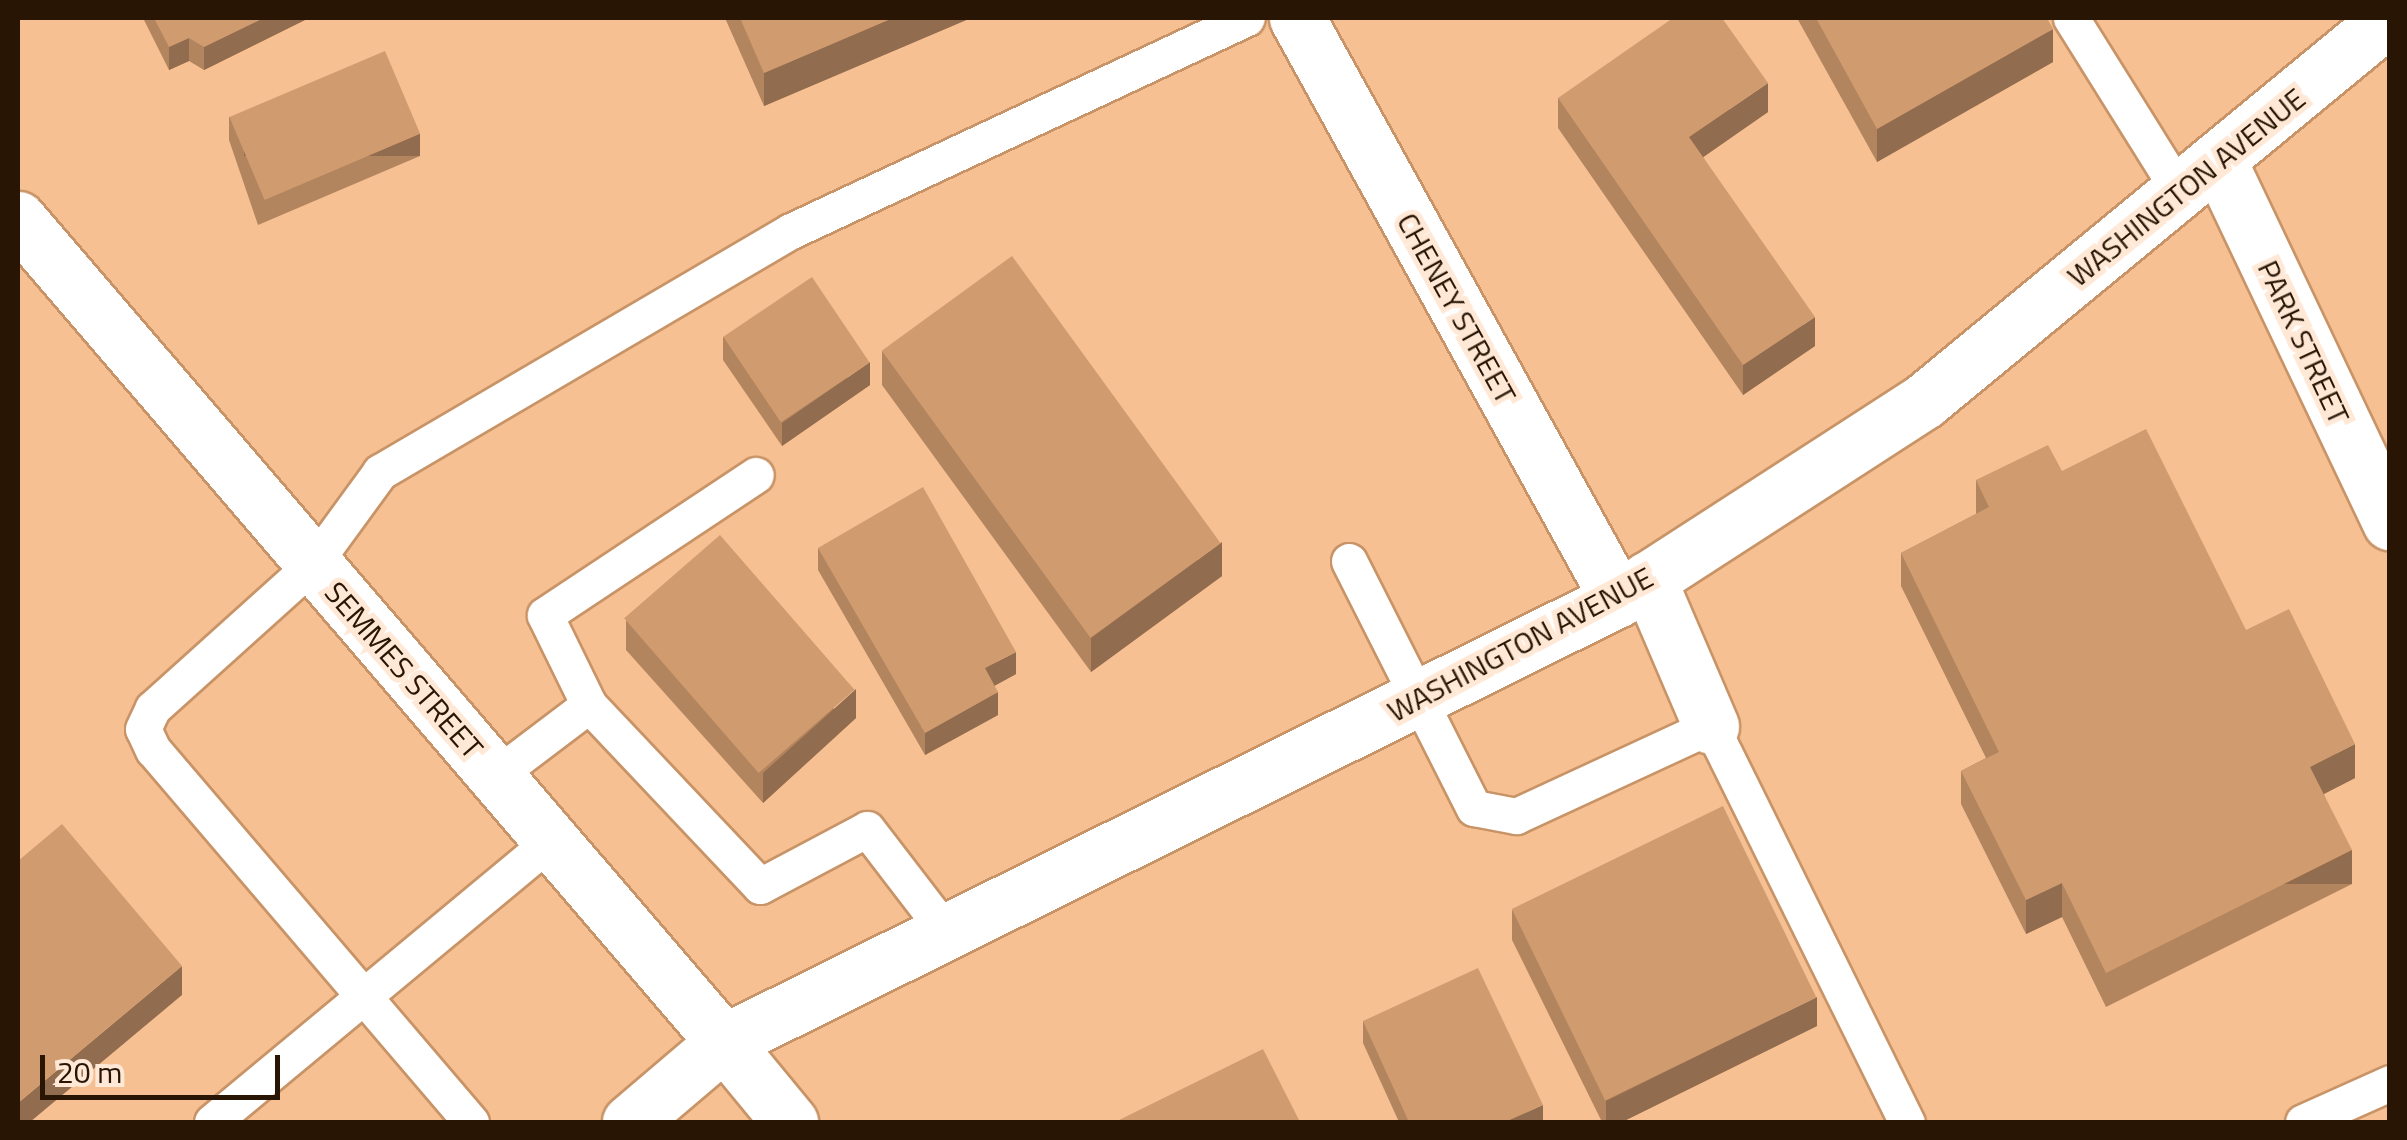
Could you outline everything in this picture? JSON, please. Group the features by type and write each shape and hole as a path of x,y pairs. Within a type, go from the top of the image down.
{"street":[{"name":"CHENEY STREET","path":"1296,18 1712,726"},
{"name":"WASHINGTON AVENUE","path":"630,1122 724,1042 1633,589 1924,402 2200,178 2389,18"},
{"name":"PARK STREET","path":"2200,178 2390,522"},
{"name":"SEMMES STREET","path":"18,219 790,1122"}],"lane":[{"path":"472,1122 143,729 153,708 313,564 380,472 756,251 1247,18"},
{"path":"2072,18 2200,178"},
{"path":"756,475 546,614 589,705 760,886 867,829 946,932"},
{"path":"1348,561 1414,700 1474,808 1516,816 1712,726 1907,1122"},
{"path":"495,776 589,705"},
{"path":"212,1122 552,841"},
{"path":"2303,1122 2390,1084"}],"building":[{"path":"154,18 264,18 204,47 189,38 169,47"},
{"path":"740,18 893,18 764,73"},
{"path":"1673,18 1722,18 1768,83 1689,137 1815,317 1743,365 1558,98"},
{"path":"1816,18 2047,18 2053,29 1877,129"},
{"path":"385,51 420,134 265,200 229,117"},
{"path":"1012,256 1221,543 1090,638 882,351"},
{"path":"812,277 870,362 781,422 723,337"},
{"path":"2146,429 2246,630 2289,609 2355,744 2310,767 2352,850 2106,973 2062,883 2026,900 1961,771 1999,752 1901,553 1989,507 1976,480 2048,445 2062,471"},
{"path":"923,487 1016,652 985,668 998,692 925,733 818,548"},
{"path":"720,535 854,690 759,773 624,618"},
{"path":"1723,806 1816,997 1605,1100 1512,909"},
{"path":"62,824 182,966 18,1103 18,861"},
{"path":"1478,968 1543,1105 1505,1122 1409,1122 1363,1021"},
{"path":"1263,1049 1300,1122 1115,1122"}]}
